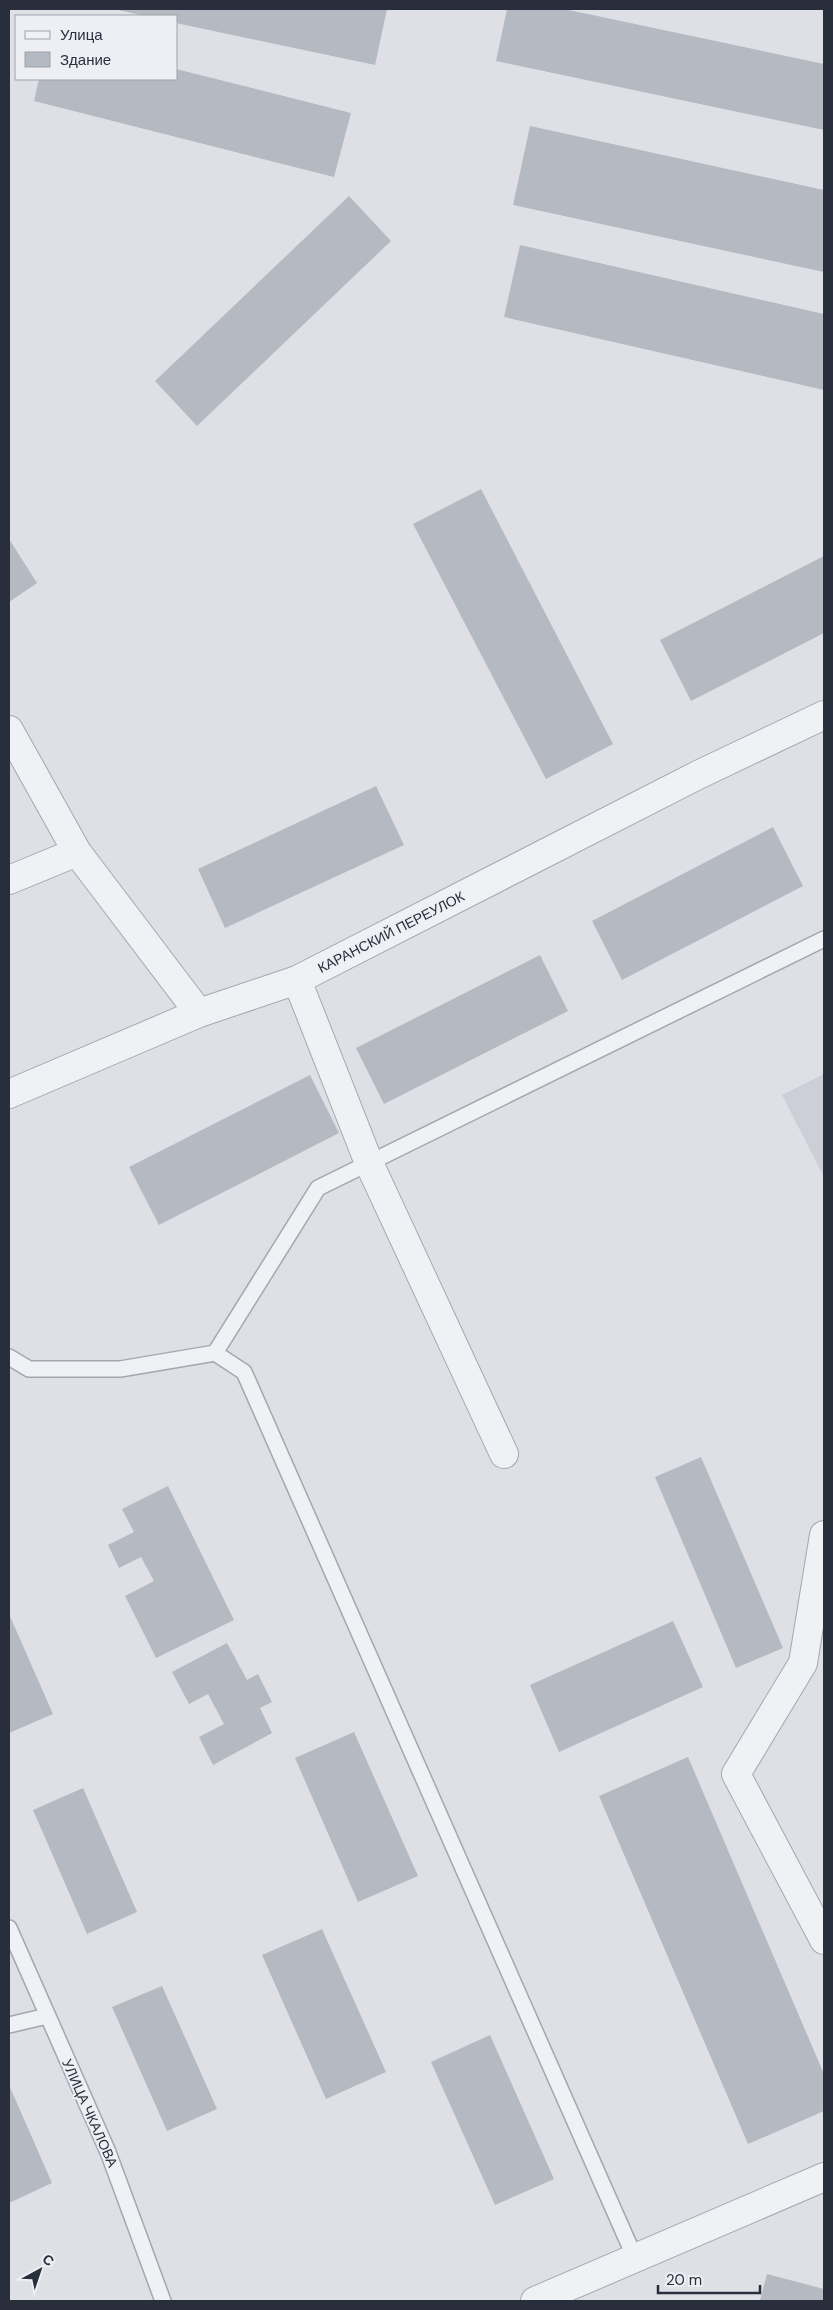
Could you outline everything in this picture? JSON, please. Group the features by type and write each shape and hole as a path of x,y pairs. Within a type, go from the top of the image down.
{"street":[{"name":"КАРАНСКИЙ ПЕРЕУЛОК","path":"9,1094 199,1013 297,980 698,775 824,715"},
{"path":"9,730 77,852 199,1013"},
{"path":"9,880 77,852"},
{"path":"297,980 369,1163 504,1454"},
{"path":"824,1535 803,1663 736,1774 824,1940"},
{"path":"535,2301 824,2177"}],"lane":[{"path":"215,1353 318,1188 824,939"},
{"path":"9,1357 29,1369 120,1369 215,1353 244,1372 635,2258"},
{"name":"УЛИЦА ЧКАЛОВА","path":"9,1928 108,2152 163,2301"},
{"path":"9,2026 47,2016"}],"shaded area":[{"path":"824,1074 824,1177 782,1095"}],"building":[{"path":"114,9 387,9 375,65 178,23 178,15 141,15"},
{"path":"507,9 564,9 824,64 824,130 496,61"},
{"path":"178,70 351,113 334,177 34,101 39,80 178,80"},
{"path":"530,126 824,190 824,272 513,205"},
{"path":"349,196 391,241 197,426 155,381"},
{"path":"520,245 824,314 824,390 504,317"},
{"path":"481,489 613,744 546,779 413,524"},
{"path":"9,539 37,583 9,602"},
{"path":"824,556 824,633 691,701 660,640"},
{"path":"376,786 404,845 225,928 198,869"},
{"path":"773,827 803,886 622,980 592,921"},
{"path":"540,955 568,1011 384,1104 356,1048"},
{"path":"310,1075 339,1133 159,1225 129,1167"},
{"path":"701,1457 783,1648 736,1668 655,1477"},
{"path":"168,1486 234,1620 156,1658 125,1596 154,1581 141,1557 119,1568 108,1545 134,1532 122,1509"},
{"path":"9,1614 53,1714 9,1733"},
{"path":"673,1621 703,1687 559,1752 530,1685"},
{"path":"227,1643 247,1680 258,1674 272,1702 260,1708 272,1733 213,1765 199,1737 224,1724 208,1694 189,1704 172,1672"},
{"path":"354,1732 418,1876 358,1902 295,1758"},
{"path":"688,1757 824,2074 824,2111 748,2144 599,1796"},
{"path":"83,1788 137,1912 87,1934 33,1810"},
{"path":"322,1929 386,2072 326,2099 262,1955"},
{"path":"162,1986 217,2109 167,2131 112,2007"},
{"path":"490,2035 554,2179 495,2205 431,2062"},
{"path":"9,2085 52,2183 9,2203"},
{"path":"767,2274 824,2289 824,2301 760,2301"}]}
